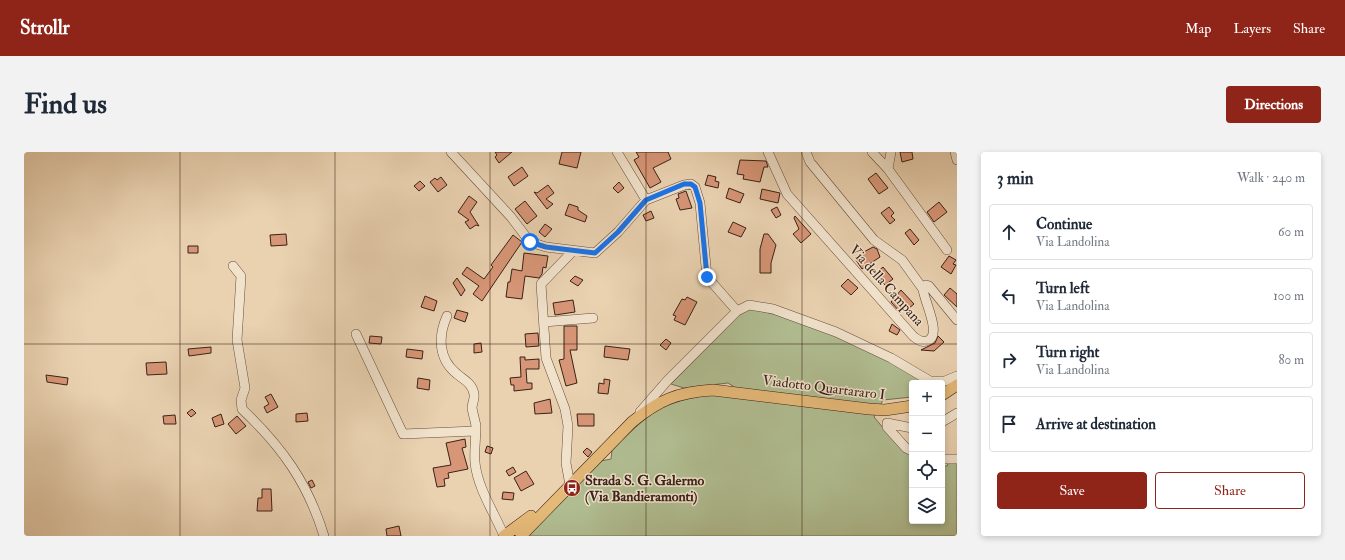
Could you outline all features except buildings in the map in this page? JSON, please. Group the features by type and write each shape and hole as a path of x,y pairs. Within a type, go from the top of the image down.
{"main road":[{"path":"945,393 957,385"},
{"name":"Viadotto Quartararo I","path":"568,487 632,422 652,406 668,398 704,390 732,391 869,409 885,410 909,406"},
{"path":"508,535 568,487"},
{"path":"521,536 568,487"}],"street":[{"path":"451,152 510,217 530,242 546,247 573,251 595,253 618,232 646,200 684,184 691,184 695,187 700,203 707,277 737,311"},
{"path":"617,152 646,200"},
{"name":"Via della Campana","path":"768,152 787,194 913,336 918,340 925,342 932,337 934,328 924,298 923,289 926,286 929,286 957,320"},
{"path":"806,152 810,162 874,240 902,260 923,289"},
{"path":"872,152 888,169 947,250"},
{"path":"888,169 891,152"},
{"path":"955,152 957,160"},
{"path":"568,487 566,463 568,426 565,409 546,358 542,284 573,251"},
{"path":"233,266 241,276 237,340 245,388 241,400 242,409 272,438 303,482 314,506 324,536"},
{"path":"632,422 667,381 737,311 743,307 756,306 787,314 836,332 891,358 930,381 945,381 957,376"},
{"path":"447,316 440,334 443,353 446,362 454,373 471,386 474,393 472,407 475,418 474,454 477,472 485,497 499,524 508,535"},
{"path":"544,322 593,318"},
{"path":"356,334 403,434 475,431"},
{"path":"945,420 957,413"},
{"path":"909,427 887,423 887,427 909,450"},
{"path":"945,459 957,459"}],"green space":[{"path":"750,309 795,320 818,328 885,359 921,380 909,380 909,397 883,400 874,417 884,429 909,450 909,524 945,524 945,466 947,466 949,462 957,462 957,536 526,536 601,461 611,459 612,450 649,416 678,401 732,391 733,386 728,383 684,388 671,384 739,315"}],"place":[{"name":"Strada S. G. Galermo (Via Bandieramonti)","path":"572,488"}],"route":[{"path":"530,242 546,247 595,253 618,232 646,200 684,184 691,184 695,187 700,203 707,277"}]}
